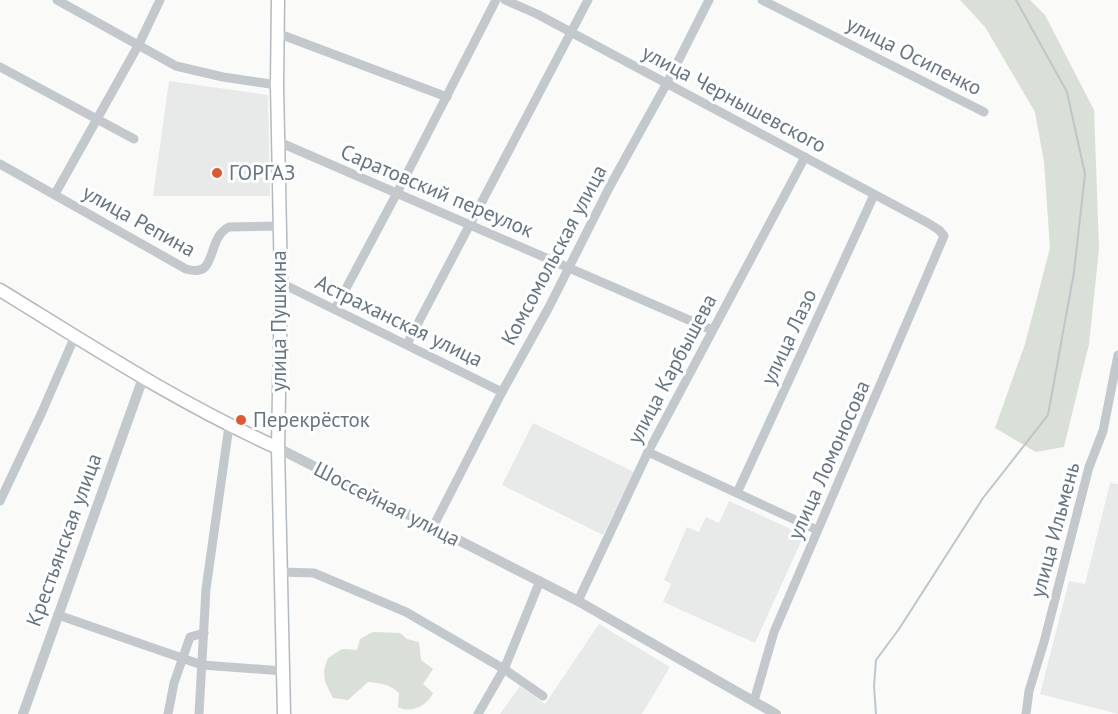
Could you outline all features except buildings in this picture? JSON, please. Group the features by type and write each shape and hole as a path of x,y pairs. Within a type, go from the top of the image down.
{"main road":[{"name":"улица Пушкина","path":"278,0 277,85 281,283 278,448 284,714"},
{"name":"Шоссейная улица","path":"0,290 142,378 229,426 278,448"}],"street":[{"path":"57,0 176,66 223,77 277,85"},
{"path":"55,194 139,44 160,0"},
{"path":"335,309 496,0"},
{"name":"улица Чернышевского","path":"505,0 667,83 928,223 944,236"},
{"path":"407,344 588,0"},
{"name":"Комсомольская улица","path":"433,527 610,186 710,0"},
{"name":"улица Осипенко","path":"762,0 984,112"},
{"path":"278,33 447,97"},
{"path":"0,68 135,140"},
{"name":"Саратовский переулок","path":"279,142 712,330"},
{"name":"улица Карбышева","path":"578,601 648,452 805,157"},
{"name":"улица Репина","path":"0,164 195,272 203,270 208,264 213,246 222,231 229,227 280,226"},
{"name":"улица Лазо","path":"737,493 874,195"},
{"name":"улица Ломоносова","path":"754,701 774,633 944,236"},
{"name":"Астраханская улица","path":"281,283 502,392"},
{"path":"0,501 75,336"},
{"name":"улица Ильмень","path":"1026,714 1029,692 1089,467 1103,431 1118,355"},
{"name":"Крестьянская улица","path":"23,714 142,378"},
{"path":"199,714 206,589 229,426"},
{"name":"Шоссейная улица","path":"278,448 578,601 776,714"},
{"path":"648,452 817,530"},
{"path":"281,572 314,573 406,612 504,669 543,696"},
{"path":"478,714 504,669 540,581"},
{"path":"58,615 202,664 283,671"},
{"path":"168,714 174,683 190,637 204,633"}],"shaded area":[{"path":"960,0 1030,0 1045,15 1094,110 1099,249 1089,344 1064,447 1036,452 995,428 1025,344 1050,248 1044,162 1035,112 985,27"},
{"name":"ГОРГАЗ","path":"169,81 268,95 270,196 153,196"},
{"path":"533,423 634,472 603,535 502,485"},
{"path":"1110,483 1118,484 1118,714 1040,694 1069,581 1085,584"},
{"path":"729,501 804,535 755,643 663,602 671,584 664,580 687,527 699,532 706,517 719,523"},
{"path":"599,624 670,667 642,714 500,714 520,686 545,704"},
{"path":"373,632 400,633 407,639 419,642 421,660 433,669 423,684 433,693 423,705 408,710 398,707 399,693 396,690 385,684 368,682 348,700 333,698 325,682 324,670 328,658 342,649 357,650 360,639"}],"waterway":[{"path":"876,714 874,686 876,660 899,629 983,498 1048,415 1074,272 1085,174 1067,92 1016,0"}],"place":[{"name":"ГОРГАЗ","path":"217,173"},
{"name":"Перекрёсток","path":"241,420"}]}
